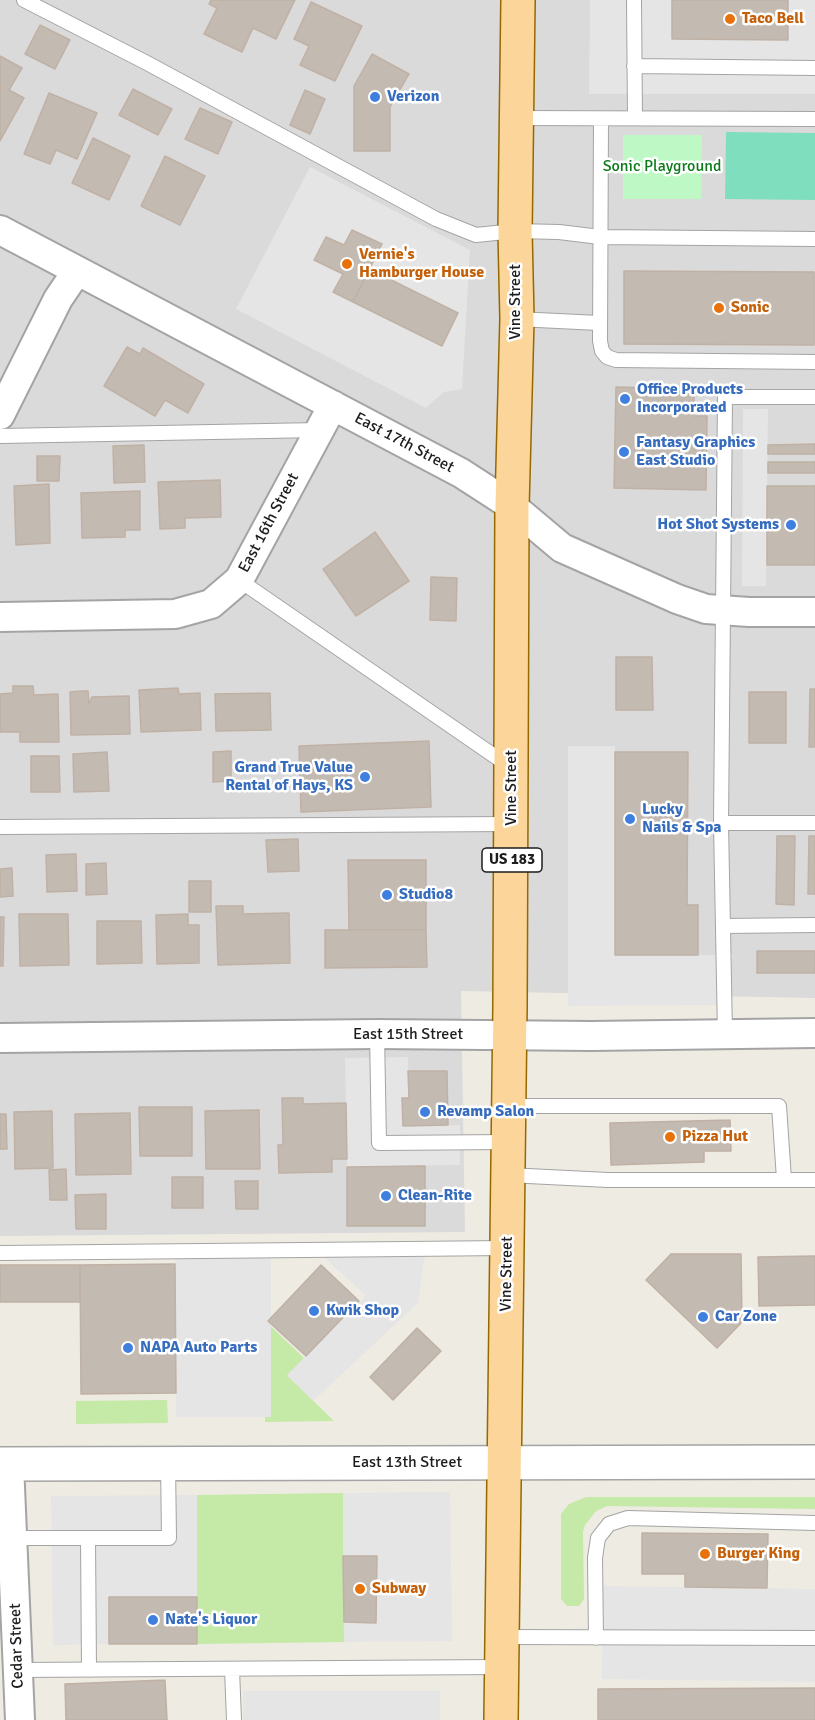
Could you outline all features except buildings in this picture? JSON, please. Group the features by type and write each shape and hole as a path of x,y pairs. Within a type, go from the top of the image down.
{"main road":[{"name":"Vine Street","path":"501,1720 512,824 512,506 517,319 515,231 518,0"}],"street":[{"name":"East 17th Street","path":"0,230 461,473 512,506 562,548 677,599 706,609 749,612 815,612"},
{"path":"0,415 58,299 77,271"},
{"name":"East 16th Street","path":"0,617 175,614 211,604 239,580 333,405"},
{"name":"East 15th Street","path":"0,1038 815,1033"},
{"name":"East 13th Street","path":"5,1464 815,1462"},
{"name":"Cedar Street","path":"5,1464 12,1538 20,1720"}],"lane":[{"path":"24,0 147,63 436,219 476,235 515,231 559,232 600,237 815,239"},
{"path":"634,0 635,118"},
{"path":"634,66 815,68"},
{"path":"518,118 815,119"},
{"path":"601,119 599,323 602,351 607,357 616,360 815,362"},
{"path":"517,319 599,323"},
{"path":"725,1035 721,823 725,397 815,397"},
{"path":"0,436 319,430"},
{"path":"239,580 512,768"},
{"path":"721,823 815,823"},
{"path":"0,827 512,824"},
{"path":"724,926 815,925"},
{"path":"377,1034 380,1143 508,1142"},
{"path":"509,1106 779,1106 784,1179"},
{"path":"508,1175 608,1180 815,1180"},
{"path":"0,1253 507,1248"},
{"path":"12,1538 170,1538 168,1464"},
{"path":"596,1638 597,1538 609,1524 628,1518 815,1523"},
{"path":"88,1538 89,1670"},
{"path":"18,1670 232,1669 502,1652 596,1638 815,1638"},
{"path":"232,1669 234,1720"}],"shaded area":[{"path":"0,0 815,0 815,998 461,991 465,1232 0,1236"},
{"path":"590,0 815,0 815,94 589,94"},
{"path":"310,167 470,250 462,389 444,392 426,408 236,309"},
{"path":"743,409 768,409 766,586 742,586"},
{"path":"568,746 615,746 615,955 733,955 723,1005 568,1006"},
{"path":"408,1057 409,1098 402,1099 403,1126 460,1125 460,1165 347,1167 345,1058"},
{"path":"271,1250 271,1417 176,1417 175,1251"},
{"path":"425,1253 418,1303 313,1401 287,1375 366,1296 322,1255"},
{"path":"450,1492 452,1641 344,1642 343,1493"},
{"path":"197,1495 197,1597 109,1597 109,1644 53,1645 51,1496"},
{"path":"603,1586 815,1589 815,1682 602,1679"},
{"path":"243,1691 440,1691 440,1720 243,1720"}],"green space":[{"path":"726,132 815,133 815,200 725,199"},
{"name":"Sonic Playground","path":"623,135 702,135 701,199 623,199"},
{"path":"264,1320 304,1358 288,1376 334,1421 265,1422"},
{"path":"167,1400 168,1423 76,1424 76,1401"},
{"path":"343,1493 344,1642 197,1644 197,1495"},
{"path":"586,1497 815,1497 815,1509 607,1506 596,1511 585,1525 583,1532 584,1599 579,1606 567,1606 561,1599 561,1514 569,1504"}],"place":[{"name":"Taco Bell","path":"730,19"},
{"name":"Verizon","path":"375,97"},
{"name":"Vernie's Hamburger House","path":"347,264"},
{"name":"Sonic","path":"719,308"},
{"name":"Office Products Incorporated","path":"625,399"},
{"name":"Fantasy Graphics East Studio","path":"624,452"},
{"name":"Hot Shot Systems","path":"791,525"},
{"name":"Grand True Value Rental of Hays, KS","path":"365,777"},
{"name":"Lucky Nails & Spa","path":"630,819"},
{"name":"Studio8","path":"387,895"},
{"name":"Revamp Salon","path":"425,1112"},
{"name":"Pizza Hut","path":"670,1137"},
{"name":"Clean-Rite","path":"386,1196"},
{"name":"Kwik Shop","path":"314,1311"},
{"name":"Car Zone","path":"703,1317"},
{"name":"NAPA Auto Parts","path":"128,1348"},
{"name":"Burger King","path":"705,1554"},
{"name":"Subway","path":"360,1589"},
{"name":"Nate's Liquor","path":"153,1620"}]}
